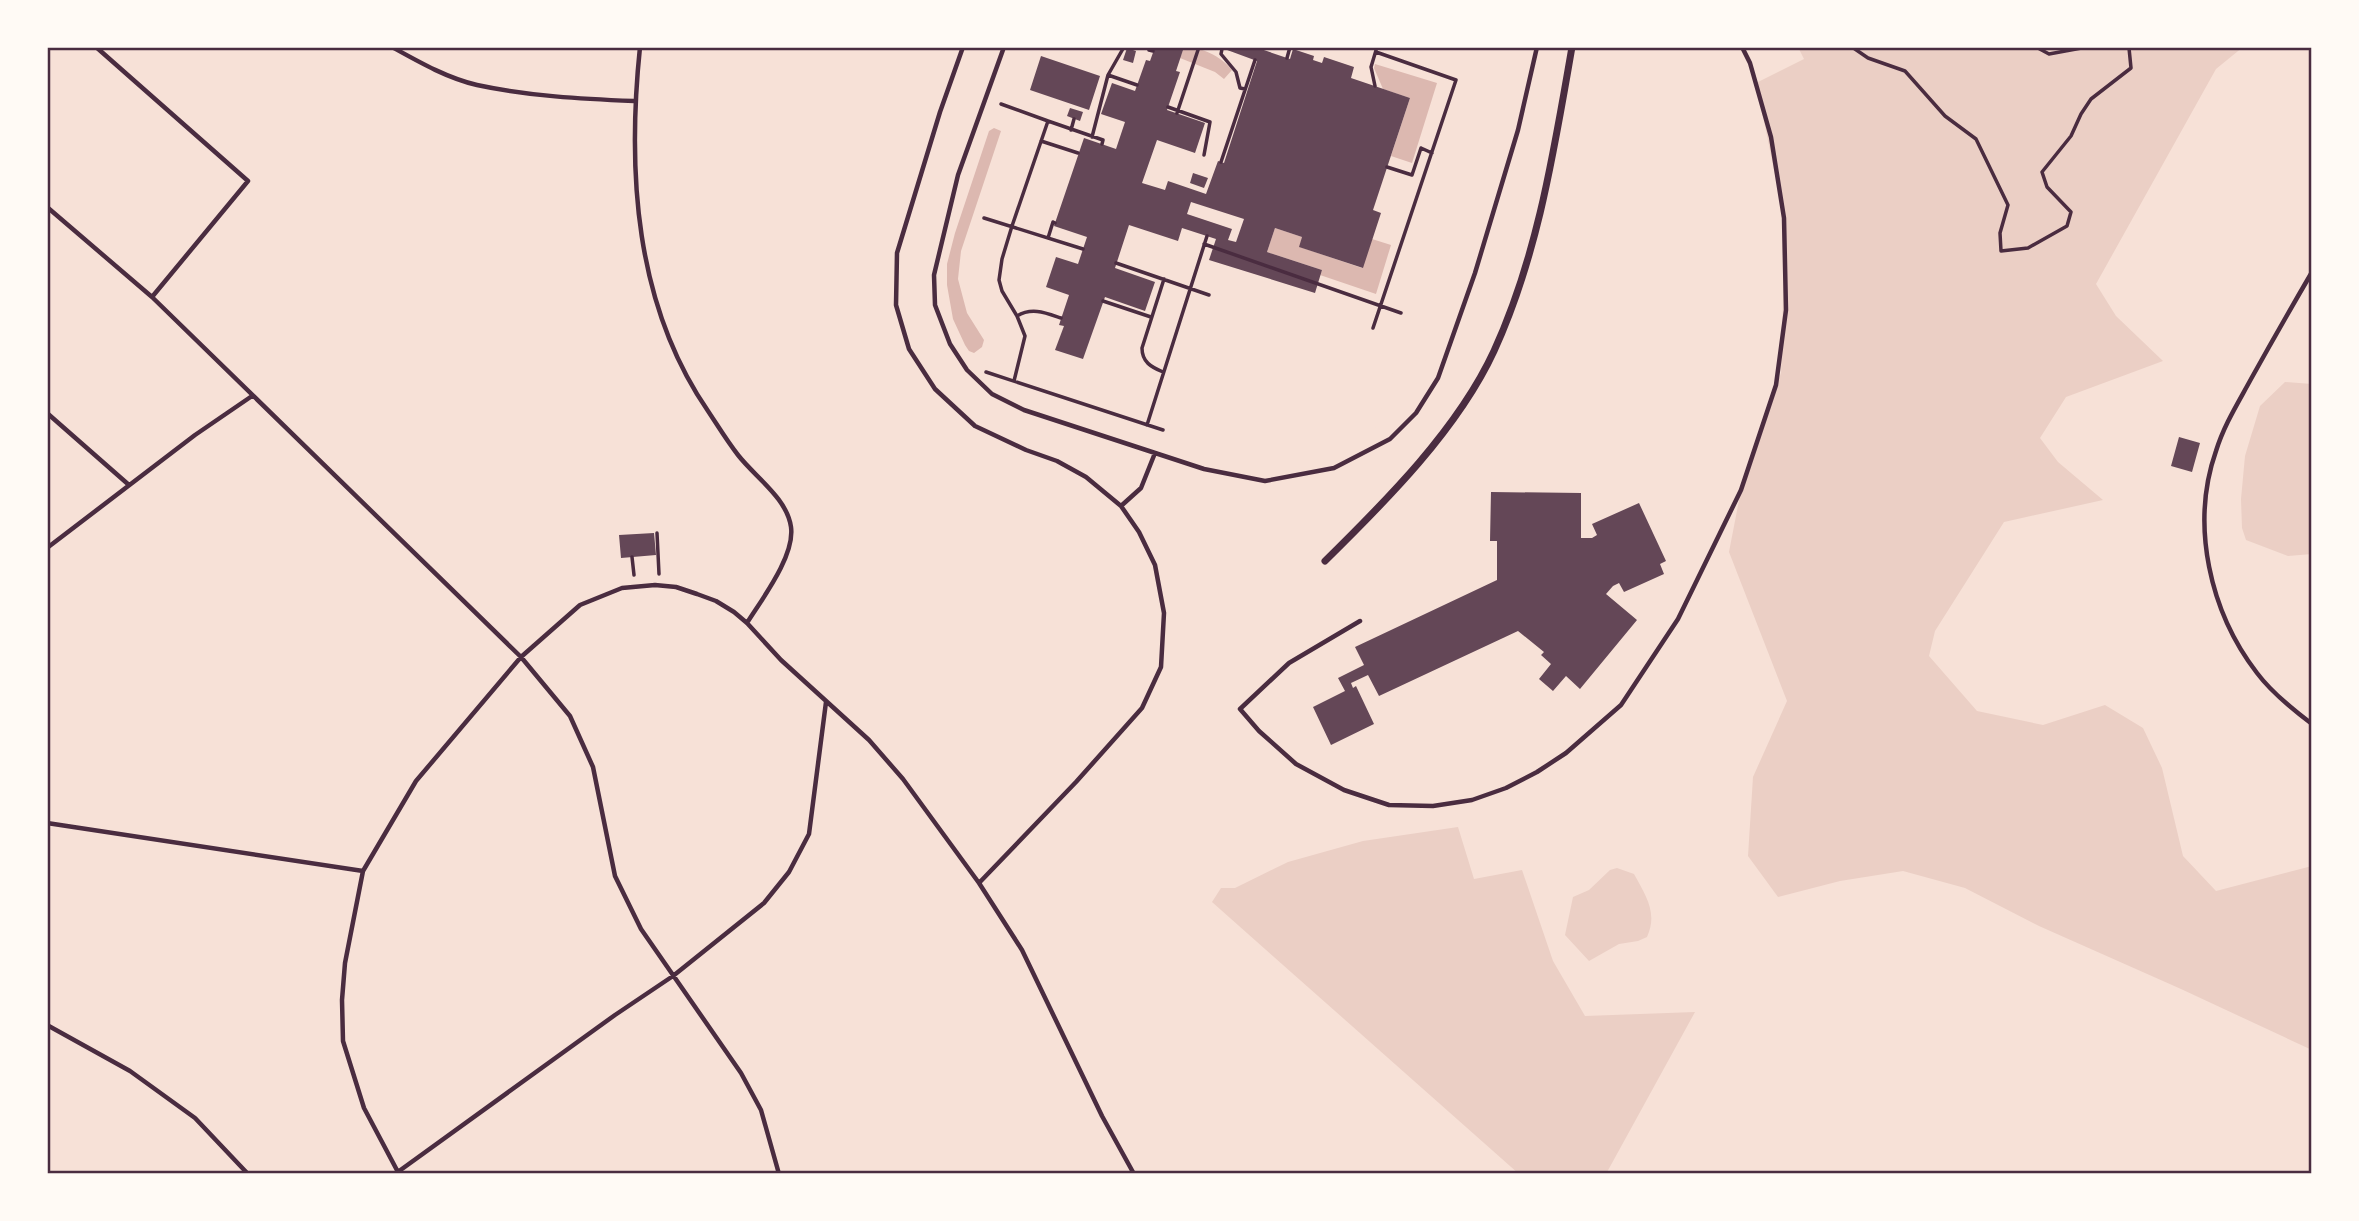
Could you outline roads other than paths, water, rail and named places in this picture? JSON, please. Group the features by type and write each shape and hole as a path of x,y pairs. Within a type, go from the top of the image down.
{"street":[{"path":"1325,561 1423,458 1467,399 1494,352 1516,298 1537,230 1552,163 1572,47"}],"lane":[{"path":"96,47 248,181 152,297"},
{"path":"393,47 437,71 476,85 579,99 634,101"},
{"path":"640,47 634,101 634,169 639,227 650,280 674,349 697,396 738,455 781,503 791,527 790,546 777,574 747,623"},
{"path":"963,47 897,253 896,305 909,349 935,389 975,426 1057,461 1086,477 1121,506 1139,532 1155,565 1164,612 1161,667 1142,708 1076,782 979,883"},
{"path":"1004,47 958,175 934,275 935,305 950,344 967,369 992,394 1024,411 1204,469 1265,481 1334,468 1390,439 1416,413 1438,377 1475,273 1518,130 1537,47"},
{"path":"1360,621 1289,663 1240,709 1259,731 1296,764 1344,790 1389,805 1433,806 1472,800 1506,788 1538,772 1566,753 1621,705 1678,619 1741,490 1776,385 1786,310 1784,218 1771,137 1750,63 1742,47"},
{"path":"47,206 152,297 521,657 570,716 593,767 615,876 641,929 741,1073 772,1144 779,1174"},
{"path":"2312,272 2229,416 2215,453 2206,489 2205,520 2211,580 2237,645 2258,676 2286,704 2312,724"},
{"path":"47,548 195,435 252,396"},
{"path":"47,413 129,485"},
{"path":"1121,506 1141,488 1155,453"},
{"path":"826,702 809,834 789,872 764,903 673,976 397,1173 364,1108 343,1041 345,963 363,871 416,781 521,657 580,605 622,588 655,585 676,587 716,601 747,623 781,660 869,740 903,779 979,883 1022,950 1102,1116 1134,1174"},
{"path":"47,823 363,871"},
{"path":"47,1025 130,1071 195,1118 248,1174"}]}
